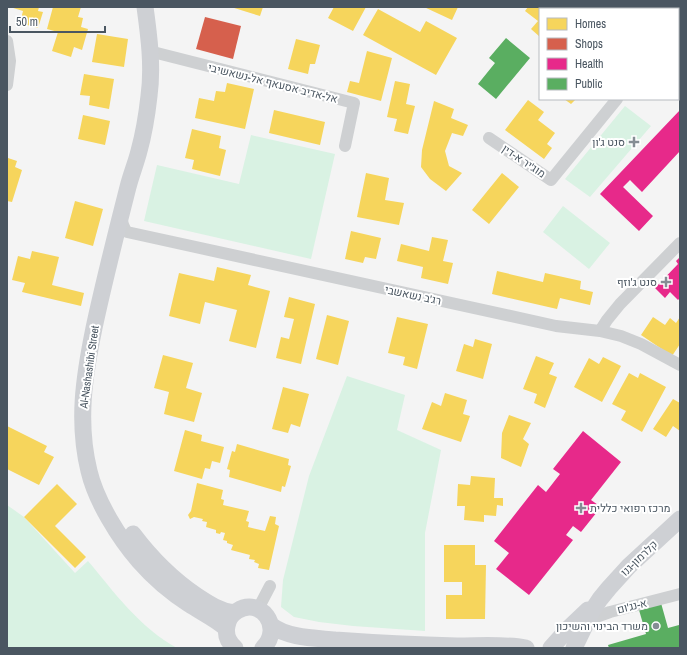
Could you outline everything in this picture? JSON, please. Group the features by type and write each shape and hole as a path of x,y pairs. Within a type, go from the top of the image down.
{"street":[{"name":"Al-Nashashibi Street","path":"140,149 129,184 98,310 82,404 82,435 89,473 95,491 106,513 123,540 139,561 169,590 220,623 230,620 220,609 204,601 168,574 145,550 126,525 110,496 101,473 95,449 92,426 94,389 101,349 133,204 149,95 149,51 145,7"},
{"path":"7,41 10,60 7,85"},
{"name":"אל-אדיב אסעאף אל-נשאשיבי","path":"149,51 354,103 346,146"},
{"name":"מוג'יר א-דין","path":"489,138 551,180 617,100"},
{"path":"121,216 122,223 127,232"},
{"name":"רג'ב נשאשבי","path":"127,232 556,326 600,331 621,336 641,344 680,365"},
{"path":"600,331 620,304 680,243"},
{"name":"קלרמון-גנו","path":"550,648 600,599 629,566 680,519"},
{"path":"258,609 270,586"},
{"name":"א-נג'ום","path":"586,624 596,617 610,612 680,594"},
{"name":"קלרמון-גנו","path":"574,648 600,599"},
{"path":"234,648 230,644 228,638 230,620 239,610 252,607 264,613 269,619 271,625 271,637 265,646"},
{"path":"271,625 283,633 322,639 390,644 505,646 526,648"},
{"path":"265,646 277,642 314,648"}],"green space":[{"path":"625,106 651,126 590,197 565,179"},
{"path":"251,135 335,154 311,259 144,221 157,165 239,184"},
{"path":"563,206 610,243 589,269 543,232"},
{"path":"347,376 405,395 397,430 441,450 425,533 425,631 319,622 294,617 281,607 283,580 309,476"},
{"path":"7,505 24,517 75,573 88,561 139,620 164,640 177,648 7,648"}],"building: Homes":[{"path":"10,7 39,7 38,11 43,12 38,28 20,23 23,11"},
{"path":"53,7 81,7 78,17 83,18 81,27 88,29 82,50 74,47 71,57 52,51 58,32 47,29"},
{"path":"231,7 263,7 260,16"},
{"path":"334,7 366,7 353,31 328,18"},
{"path":"424,7 458,7 452,20"},
{"path":"528,7 562,7 539,8 539,36 531,29 538,21 525,11"},
{"path":"641,7 665,7 664,8 640,8"},
{"path":"378,9 420,32 426,21 457,38 436,75 363,35"},
{"path":"97,34 128,39 124,67 92,62"},
{"path":"296,39 320,45 315,64 310,64 308,74 288,69"},
{"path":"367,51 392,58 381,101 347,92 350,81 359,83"},
{"path":"84,74 114,79 109,109 89,105 90,96 80,95"},
{"path":"395,81 410,84 406,104 415,106 408,134 394,131 397,119 387,117"},
{"path":"227,83 254,89 245,129 195,118 199,98 214,101 216,91 225,92"},
{"path":"528,100 544,112 538,120 555,133 547,144 552,148 544,159 505,130"},
{"path":"565,100 575,100 571,104"},
{"path":"434,101 454,109 451,118 468,125 463,136 452,133 445,151 449,166 462,173 446,191 430,179 421,167 422,150"},
{"path":"274,110 325,122 320,145 269,133"},
{"path":"83,115 110,121 105,145 78,139"},
{"path":"192,129 221,136 219,148 226,150 220,176 192,169 194,160 185,158"},
{"path":"8,158 17,161 15,167 22,170 12,202 7,201"},
{"path":"366,173 389,178 385,200 404,203 399,225 357,217"},
{"path":"502,173 519,187 489,224 472,210"},
{"path":"75,201 103,209 93,246 65,238"},
{"path":"351,231 381,238 376,259 365,257 363,263 345,259"},
{"path":"432,237 448,240 443,261 453,263 448,284 421,278 423,267 397,261 401,244 429,251"},
{"path":"32,251 59,257 52,285 84,293 81,306 22,292 25,283 12,280 18,256 30,259"},
{"path":"217,267 251,275 248,285 270,291 256,348 229,341 237,310 205,302 200,324 169,316 179,273 214,281"},
{"path":"497,271 543,282 545,273 581,281 580,289 593,292 590,305 560,298 557,309 492,294"},
{"path":"289,297 315,304 301,364 276,358 281,337 289,339 294,319 284,317"},
{"path":"327,315 349,321 338,365 316,359"},
{"path":"397,317 428,324 417,369 403,365 405,357 388,353"},
{"path":"653,317 665,325 670,318 676,323 680,317 680,344 672,356 641,335"},
{"path":"475,339 492,344 483,379 456,371 464,344 473,347"},
{"path":"163,355 193,363 186,388 202,393 194,422 164,414 169,392 154,388"},
{"path":"536,356 554,363 549,374 557,377 545,408 534,403 537,394 523,389"},
{"path":"603,357 621,366 602,402 574,387 589,358 599,364"},
{"path":"629,373 638,378 640,373 666,387 642,432 621,420 626,411 612,404"},
{"path":"283,387 309,394 300,427 291,424 288,433 272,429"},
{"path":"445,393 467,400 463,414 470,416 461,442 422,429 432,402 441,406"},
{"path":"673,399 680,403 680,431 673,426 666,437 653,429"},
{"path":"509,415 531,423 523,439 529,444 521,467 501,458 502,433"},
{"path":"7,426 47,446 44,452 54,457 39,485 7,469"},
{"path":"185,430 202,435 201,441 224,447 220,463 212,461 210,469 205,468 202,479 174,471"},
{"path":"237,444 289,459 288,465 291,466 285,487 282,486 281,492 229,477 230,470 227,469 232,451 235,452"},
{"path":"471,476 495,478 494,498 503,498 503,506 497,505 496,516 484,515 484,522 464,520 465,506 457,506 458,484 470,485"},
{"path":"197,483 223,490 221,499 224,500 223,505 249,511 246,521 249,522 248,527 265,531 270,516 276,517 275,524 279,526 269,570 258,568 259,564 254,562 255,560 249,559 250,555 231,550 233,545 223,540 225,533 216,533 216,530 206,527 207,522 202,521 203,519 194,517 190,519 188,515 191,511"},
{"path":"57,484 77,504 55,526 86,557 75,568 24,517"},
{"path":"444,545 475,545 475,565 486,565 485,619 446,619 446,595 462,595 462,582 444,582"}],"building: Shops":[{"path":"205,17 241,26 233,59 196,49"}],"building: Health":[{"path":"680,110 680,151 642,192 630,180 623,187 653,216 639,231 600,194"},
{"path":"680,257 680,298 678,300 670,292 665,298 655,288 678,264 676,261"},
{"path":"583,431 621,462 591,500 601,507 581,532 573,526 566,535 573,540 529,595 496,569 509,553 494,541 538,485 546,492 560,474 553,469"}],"building: Public":[{"path":"506,38 530,58 496,99 478,84 495,63 489,58"},
{"name":"משרד הבינוי והשיכון","path":"661,603 668,628 679,625 680,648 609,648 608,645 646,634 639,610"}],"place":[{"name":"סנט ג'ון","path":"634,142"},
{"name":"סנט ג'וזף","path":"666,282"},
{"name":"מרכז רפואי כללית","path":"581,508"},
{"name":"משרד הבינוי והשיכון","path":"656,626"}]}
